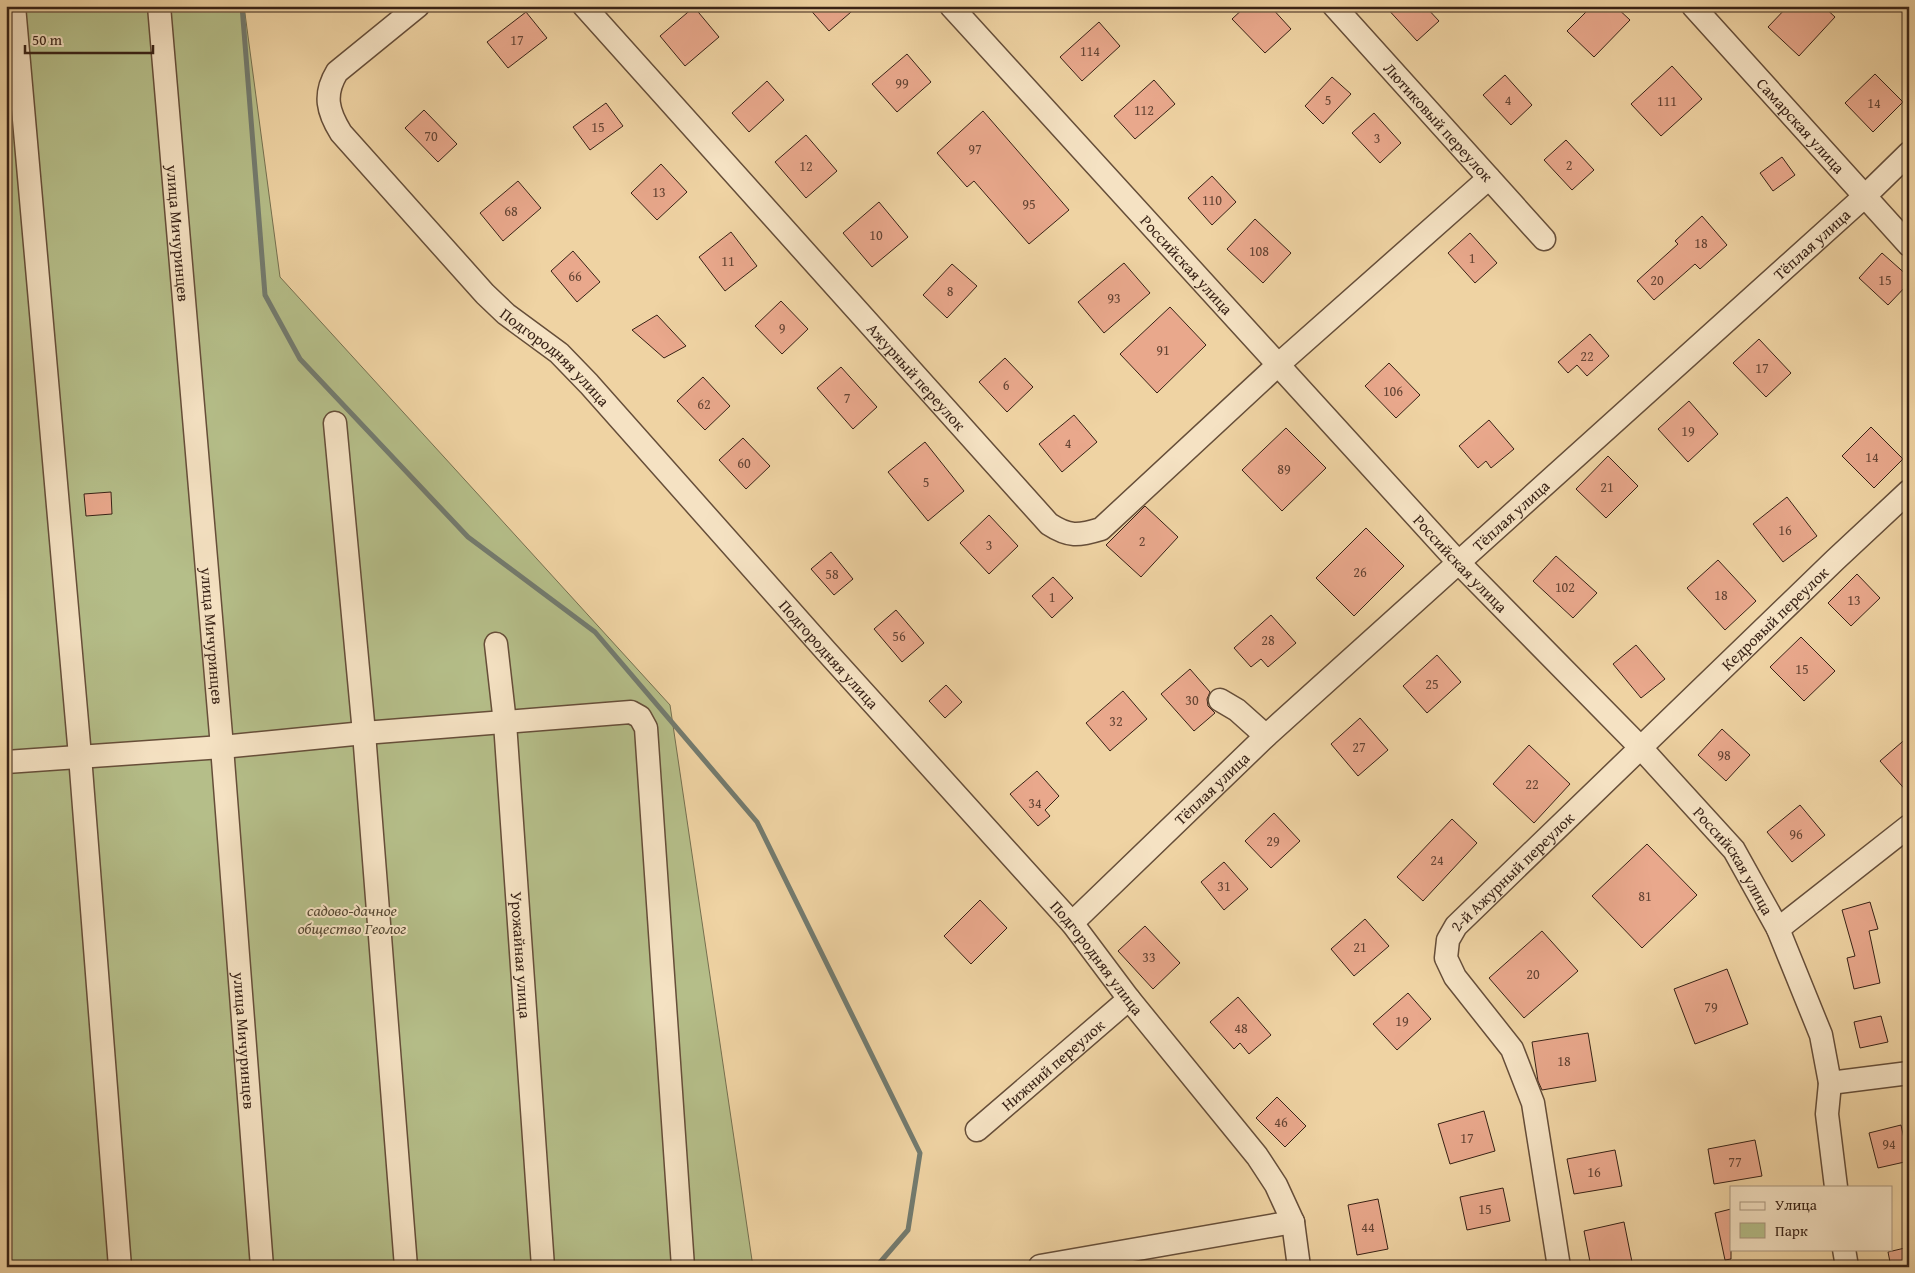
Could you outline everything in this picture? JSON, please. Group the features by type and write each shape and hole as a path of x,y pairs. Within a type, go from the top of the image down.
{"street":[{"path":"14,6 80,756 120,1267"},
{"name":"улица Мичуринцев","path":"159,6 222,747 262,1267"},
{"name":"Подгородняя улица","path":"418,6 337,72 332,79 328,102 331,117 342,134 485,294 506,314 559,353 589,384 1072,923 1128,999 1257,1156 1276,1185 1293,1222 1299,1267"},
{"name":"Ажурный переулок","path":"584,6 1048,524 1061,532 1074,535 1101,529 1279,364 1489,178"},
{"name":"Российская улица","path":"951,6 1458,562 1641,748 1734,850 1778,929 1821,1034 1830,1083 1827,1114 1836,1186"},
{"name":"Лютиковый переулок","path":"1334,6 1544,239"},
{"name":"Самарская улица","path":"1693,6 1909,245"},
{"name":"Тёплая улица","path":"1072,923 1266,736 1865,196 1909,153"},
{"path":"335,423 364,733 406,1267"},
{"name":"Кедровый переулок","path":"1641,748 1909,491"},
{"name":"Урожайная улица","path":"496,644 505,722 544,1267"},
{"path":"1220,700 1237,710 1266,736"},
{"path":"6,762 222,747 364,733 631,712 640,717 646,728 683,1267"},
{"name":"2-й Ажурный переулок","path":"1559,1267 1533,1103 1512,1049 1455,976 1446,958 1448,940 1456,926 1641,748"},
{"path":"1778,929 1909,826"},
{"name":"Нижний переулок","path":"977,1130 1128,999"},
{"path":"1830,1083 1909,1073"},
{"path":"1041,1267 1293,1222"},
{"path":"1844,1250 1847,1267"}],"green space":[{"name":"садово-дачное общество Геолог","path":"6,6 244,6 280,277 670,705 753,1267 6,1267"}],"building":[{"path":"807,6 858,6 829,31"},
{"path":"1246,6 1270,6 1291,29 1265,53 1232,19"},
{"path":"1385,6 1425,6 1439,21 1417,41"},
{"path":"1592,6 1615,6 1630,20 1594,57 1567,31"},
{"path":"1788,6 1823,6 1835,17 1799,56 1768,27"},
{"path":"694,7 719,37 685,66 660,36"},
{"path":"526,12 547,38 508,68 487,42"},
{"path":"1099,22 1120,46 1082,81 1060,57"},
{"path":"907,54 931,82 897,112 872,84"},
{"path":"1672,66 1702,99 1661,136 1631,104"},
{"path":"1875,74 1903,102 1873,132 1845,103"},
{"path":"1505,75 1532,105 1511,125 1483,95"},
{"path":"1332,77 1351,94 1323,124 1305,106"},
{"path":"1154,80 1175,104 1135,139 1114,116"},
{"path":"767,81 784,100 749,132 732,113"},
{"path":"606,103 623,126 590,150 573,127"},
{"path":"424,110 457,144 438,162 405,128"},
{"path":"983,111 1069,210 1029,244 974,181 967,187 937,153"},
{"path":"1374,113 1401,143 1380,163 1352,133"},
{"path":"806,135 837,171 806,198 775,162"},
{"path":"1566,140 1594,170 1572,190 1544,160"},
{"path":"1782,157 1795,175 1773,191 1760,173"},
{"path":"661,164 687,192 657,220 631,193"},
{"path":"1212,176 1236,202 1212,225 1188,198"},
{"path":"518,181 541,208 503,241 480,213"},
{"path":"879,202 908,237 872,267 843,233"},
{"path":"1702,216 1727,245 1700,269 1695,264 1654,300 1637,281 1678,244 1675,241"},
{"path":"1255,219 1291,253 1263,283 1227,249"},
{"path":"731,232 757,266 725,291 699,257"},
{"path":"1470,233 1497,263 1475,283 1448,253"},
{"path":"573,251 600,282 577,302 551,271"},
{"path":"1882,253 1909,277 1909,283 1888,305 1859,278"},
{"path":"1124,263 1150,293 1104,333 1078,302"},
{"path":"952,264 977,286 947,318 923,295"},
{"path":"781,301 808,329 782,354 755,326"},
{"path":"1170,307 1206,345 1157,393 1120,354"},
{"path":"657,315 686,346 664,358 632,330"},
{"path":"1590,334 1609,356 1587,376 1577,365 1568,373 1558,362"},
{"path":"1759,339 1791,373 1766,397 1733,363"},
{"path":"1005,358 1033,387 1007,412 979,382"},
{"path":"1389,363 1420,395 1396,418 1365,386"},
{"path":"841,367 877,407 853,429 817,388"},
{"path":"703,377 730,406 705,430 677,401"},
{"path":"1689,401 1718,434 1688,462 1658,429"},
{"path":"1074,415 1097,442 1062,472 1039,444"},
{"path":"1489,420 1514,449 1491,468 1486,461 1478,468 1459,446"},
{"path":"1871,427 1903,459 1874,488 1842,456"},
{"path":"1286,428 1326,468 1282,511 1242,470"},
{"path":"743,438 770,466 746,489 719,460"},
{"path":"925,442 964,491 928,521 888,472"},
{"path":"1608,456 1638,486 1606,518 1576,489"},
{"path":"111,492 112,514 86,516 84,494"},
{"path":"1787,497 1817,536 1783,562 1753,524"},
{"path":"1145,506 1178,537 1141,577 1106,545"},
{"path":"989,515 1018,546 989,574 960,543"},
{"path":"1366,528 1404,566 1354,616 1316,578"},
{"path":"831,552 853,579 834,595 811,569"},
{"path":"1556,556 1597,593 1573,618 1533,581"},
{"path":"1718,560 1756,601 1725,630 1687,588"},
{"path":"1857,574 1880,598 1851,626 1828,603"},
{"path":"1053,577 1073,598 1052,618 1032,596"},
{"path":"896,610 924,643 902,662 874,629"},
{"path":"1271,615 1296,643 1268,667 1261,659 1251,667 1234,648"},
{"path":"1801,637 1835,671 1804,701 1770,667"},
{"path":"1636,645 1665,679 1641,698 1613,664"},
{"path":"1437,655 1461,682 1427,713 1403,686"},
{"path":"1190,669 1210,692 1207,699 1208,706 1215,713 1194,731 1161,694"},
{"path":"946,685 962,702 945,718 929,701"},
{"path":"1123,691 1147,719 1110,751 1086,723"},
{"path":"1360,718 1388,750 1358,776 1331,744"},
{"path":"1722,729 1750,755 1726,781 1698,755"},
{"path":"1909,736 1909,794 1880,761"},
{"path":"1529,745 1570,784 1534,823 1493,784"},
{"path":"1037,771 1059,796 1045,810 1050,816 1038,826 1010,794"},
{"path":"1800,805 1825,835 1792,862 1767,832"},
{"path":"1274,813 1300,841 1271,868 1245,841"},
{"path":"1452,819 1477,843 1423,901 1397,877"},
{"path":"1647,844 1697,895 1642,948 1592,896"},
{"path":"1224,862 1248,889 1224,910 1201,882"},
{"path":"980,900 1007,928 971,964 944,936"},
{"path":"1870,902 1878,929 1869,931 1880,983 1854,989 1847,958 1855,956 1842,910"},
{"path":"1365,919 1389,946 1354,976 1331,949"},
{"path":"1145,926 1180,963 1153,989 1118,951"},
{"path":"1542,931 1578,971 1524,1018 1489,978"},
{"path":"1727,969 1748,1024 1695,1044 1674,989"},
{"path":"1408,993 1431,1019 1397,1050 1373,1024"},
{"path":"1238,997 1271,1035 1249,1054 1240,1043 1234,1049 1210,1022"},
{"path":"1881,1016 1888,1042 1860,1048 1854,1022"},
{"path":"1588,1033 1596,1081 1542,1090 1538,1081 1532,1042"},
{"path":"1277,1097 1306,1126 1285,1147 1256,1118"},
{"path":"1484,1111 1495,1151 1450,1164 1438,1124"},
{"path":"1901,1125 1909,1161 1878,1168 1869,1133"},
{"path":"1755,1140 1762,1176 1714,1184 1708,1149"},
{"path":"1615,1150 1622,1186 1574,1194 1567,1159"},
{"path":"1503,1188 1510,1221 1467,1230 1460,1197"},
{"path":"1378,1199 1388,1249 1357,1255 1348,1205"},
{"path":"1730,1209 1731,1259 1725,1260 1715,1213"},
{"path":"1624,1222 1633,1267 1591,1267 1584,1231"},
{"path":"1909,1247 1909,1267 1891,1267 1888,1252"}],"waterway":[{"path":"242,6 265,295 300,359 468,537 595,632 757,822 920,1153 908,1230 876,1267"}]}
